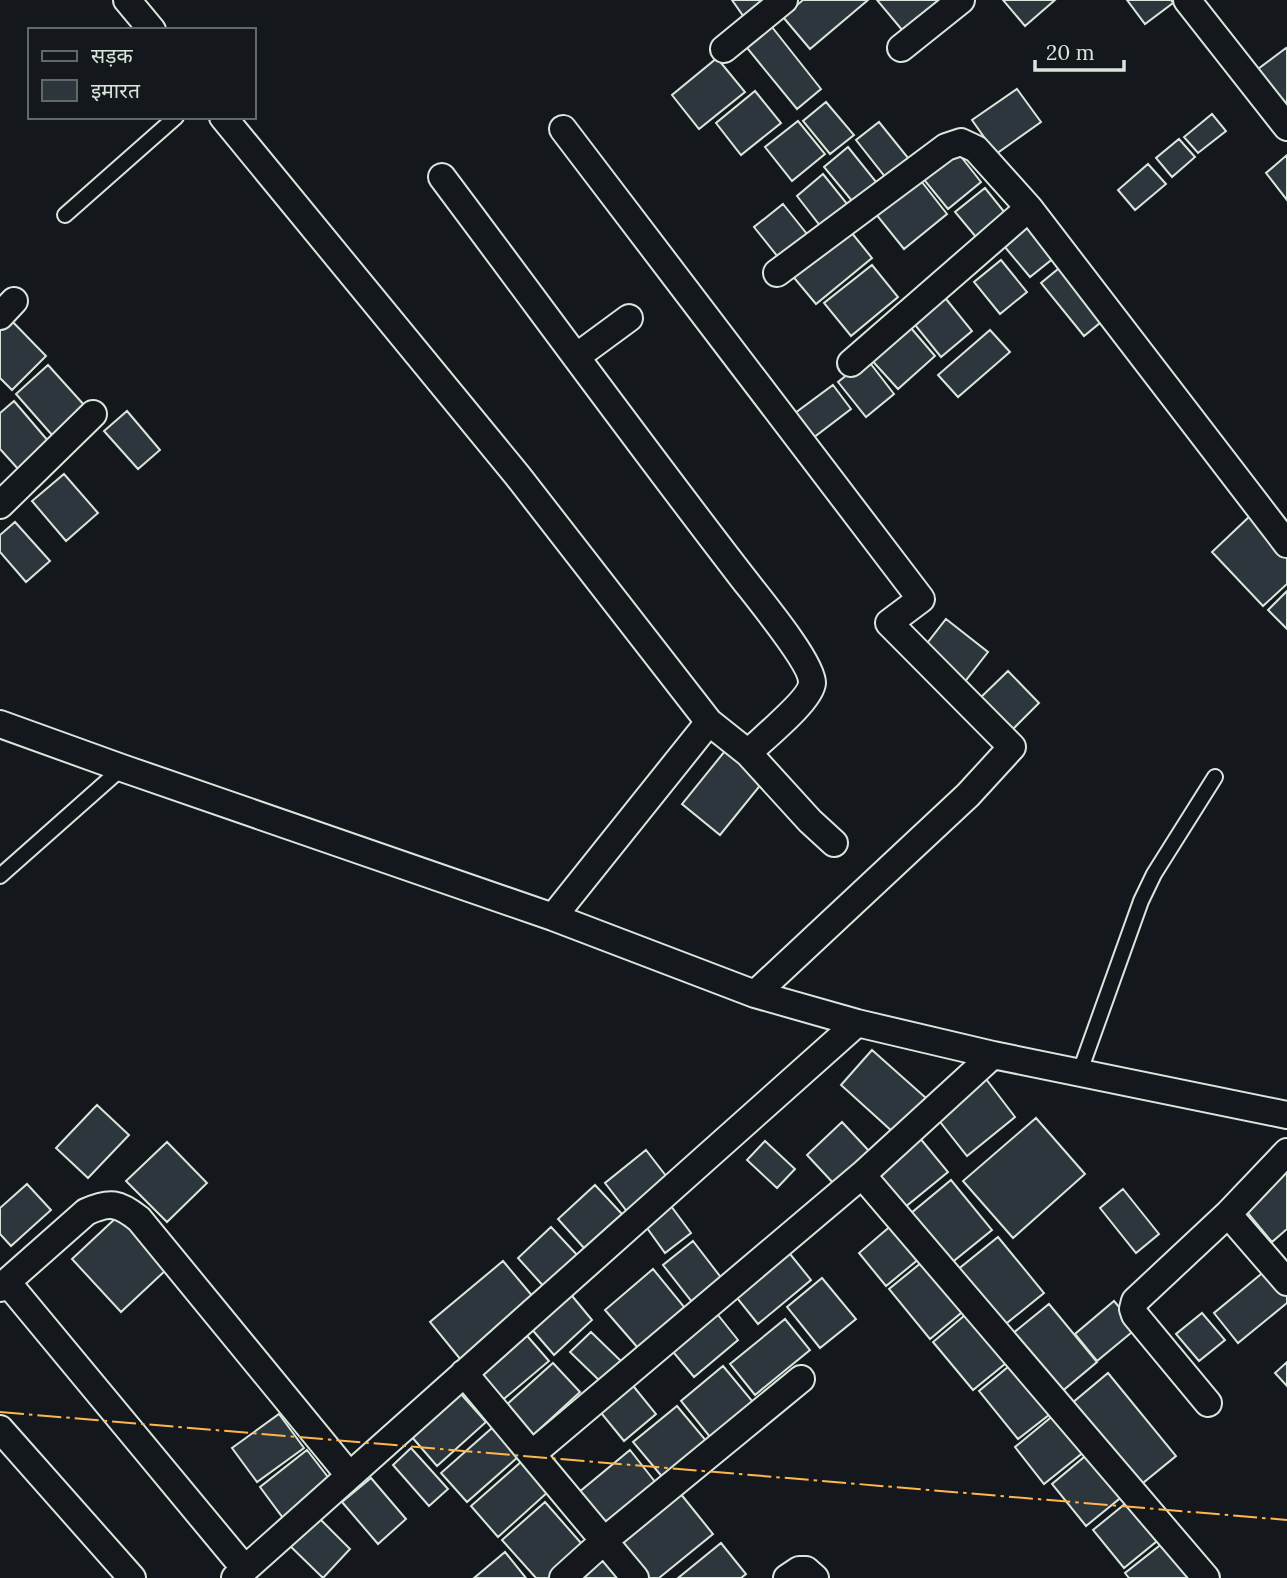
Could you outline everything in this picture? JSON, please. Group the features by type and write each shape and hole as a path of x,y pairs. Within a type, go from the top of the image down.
{"street":[{"path":"127,0 150,28"},
{"path":"724,49 784,0"},
{"path":"901,48 961,0"},
{"path":"1188,0 1287,127"},
{"path":"225,119 517,475 709,722 748,753 810,821 834,843"},
{"path":"563,129 921,599 889,623 1012,747 968,795 755,995"},
{"path":"776,273 946,147 961,142 976,149 1029,208 1287,544"},
{"path":"442,177 608,402 775,620 810,672 812,685 806,698 748,753"},
{"path":"851,363 1029,208"},
{"path":"576,357 629,318"},
{"path":"0,505 93,414"},
{"path":"553,917 709,722"},
{"path":"0,724 553,917 755,995 857,1023 993,1055 1287,1115"},
{"path":"349,1475 139,1219 122,1206 101,1205 86,1212 4,1285 240,1573 857,1023"},
{"path":"532,1454 862,1175 993,1055"},
{"path":"1208,1403 1135,1315 1133,1305 1228,1214 1287,1152"},
{"path":"862,1175 1206,1578"},
{"path":"1228,1214 1287,1282"},
{"path":"464,1373 635,1578"},
{"path":"563,1578 605,1540 801,1379"},
{"path":"0,1429 132,1578"},
{"path":"787,1578 799,1570 806,1570 815,1578"}],"lane":[{"path":"65,215 174,119"},
{"path":"0,876 122,768"},
{"path":"1079,1074 1140,901 1215,777"}],"building":[{"path":"732,0 767,0 746,20"},
{"path":"803,0 868,0 810,49 783,17"},
{"path":"877,0 951,0 908,37"},
{"path":"1003,0 1055,0 1025,26"},
{"path":"1127,0 1171,0 1173,3 1145,24"},
{"path":"768,22 821,89 797,109 743,43"},
{"path":"1286,48 1287,50 1287,109 1258,69"},
{"path":"717,58 745,92 699,129 672,95"},
{"path":"1017,89 1041,122 996,154 972,120"},
{"path":"755,91 781,123 741,155 716,123"},
{"path":"826,102 854,135 830,154 803,121"},
{"path":"1212,114 1226,131 1198,153 1184,137"},
{"path":"798,121 825,154 792,181 765,147"},
{"path":"879,122 913,164 890,183 856,140"},
{"path":"1179,139 1195,157 1172,177 1156,158"},
{"path":"848,147 881,188 857,207 824,167"},
{"path":"955,149 981,182 948,209 921,176"},
{"path":"1287,155 1287,200 1266,173"},
{"path":"1148,164 1166,184 1135,210 1118,190"},
{"path":"823,174 852,210 825,232 797,196"},
{"path":"918,177 947,214 904,249 875,213"},
{"path":"985,188 1010,219 981,243 955,212"},
{"path":"783,204 811,239 782,262 754,227"},
{"path":"1030,225 1055,257 1030,277 1004,246"},
{"path":"847,227 872,258 816,304 790,273"},
{"path":"1001,260 1027,292 1000,314 974,282"},
{"path":"872,265 898,297 851,336 824,303"},
{"path":"1063,265 1106,318 1084,336 1041,283"},
{"path":"942,294 972,331 941,357 911,320"},
{"path":"6,315 46,356 12,390 0,378 0,321"},
{"path":"905,321 935,356 898,389 867,355"},
{"path":"990,330 1010,352 958,397 938,375"},
{"path":"867,359 894,394 866,417 838,382"},
{"path":"48,365 85,406 52,435 16,394"},
{"path":"833,385 851,409 809,441 791,416"},
{"path":"14,401 49,442 19,470 0,449 0,413"},
{"path":"127,411 160,450 138,469 104,431"},
{"path":"64,474 98,513 66,541 32,501"},
{"path":"1251,515 1287,553 1287,584 1263,606 1212,552"},
{"path":"15,522 50,561 26,582 0,552 0,535"},
{"path":"1287,591 1287,629 1268,610"},
{"path":"946,619 988,652 963,684 921,651"},
{"path":"1008,671 1039,703 1009,733 977,701"},
{"path":"729,746 767,777 720,835 682,804"},
{"path":"872,1050 926,1098 894,1133 841,1085"},
{"path":"986,1079 1015,1117 967,1156 937,1118"},
{"path":"97,1105 129,1135 88,1178 56,1148"},
{"path":"1036,1118 1085,1174 1013,1238 963,1181"},
{"path":"842,1122 870,1152 835,1185 807,1155"},
{"path":"919,1137 948,1172 899,1212 871,1177"},
{"path":"765,1141 795,1169 777,1188 747,1160"},
{"path":"167,1142 207,1183 167,1222 126,1181"},
{"path":"646,1150 670,1181 629,1214 605,1183"},
{"path":"1287,1169 1287,1229 1272,1242 1242,1206"},
{"path":"951,1180 992,1230 950,1264 910,1214"},
{"path":"27,1184 51,1210 11,1246 0,1234 0,1208"},
{"path":"595,1185 622,1214 584,1248 558,1219"},
{"path":"1123,1189 1159,1234 1136,1253 1100,1208"},
{"path":"668,1202 691,1233 665,1253 642,1221"},
{"path":"118,1216 167,1269 121,1312 72,1259"},
{"path":"893,1224 920,1258 886,1286 859,1253"},
{"path":"551,1227 579,1257 546,1289 518,1258"},
{"path":"998,1237 1044,1293 1002,1327 956,1271"},
{"path":"693,1241 726,1284 696,1307 663,1265"},
{"path":"786,1249 811,1280 758,1324 733,1293"},
{"path":"927,1258 967,1308 930,1339 889,1289"},
{"path":"503,1261 534,1298 461,1360 430,1322"},
{"path":"653,1269 685,1308 638,1348 605,1310"},
{"path":"1266,1270 1287,1296 1287,1303 1238,1343 1214,1313"},
{"path":"822,1278 856,1319 820,1348 787,1307"},
{"path":"568,1291 592,1320 554,1355 529,1326"},
{"path":"1114,1301 1137,1328 1097,1361 1075,1334"},
{"path":"1049,1304 1097,1362 1060,1393 1012,1334"},
{"path":"714,1310 738,1340 694,1377 669,1347"},
{"path":"971,1310 1011,1359 973,1390 933,1342"},
{"path":"1202,1313 1225,1340 1199,1361 1176,1334"},
{"path":"785,1319 810,1350 755,1395 730,1364"},
{"path":"522,1330 549,1361 499,1403 473,1373"},
{"path":"591,1332 623,1363 603,1384 570,1352"},
{"path":"1014,1362 1054,1411 1018,1439 979,1391"},
{"path":"1287,1362 1287,1386 1275,1373"},
{"path":"553,1363 580,1392 531,1437 504,1407"},
{"path":"723,1366 753,1402 710,1437 681,1401"},
{"path":"1108,1373 1176,1456 1138,1487 1071,1404"},
{"path":"630,1382 656,1414 624,1441 597,1408"},
{"path":"460,1393 486,1422 437,1466 411,1436"},
{"path":"677,1406 708,1443 664,1479 633,1442"},
{"path":"279,1414 304,1448 257,1482 232,1448"},
{"path":"1055,1414 1085,1451 1044,1484 1015,1447"},
{"path":"492,1428 518,1457 467,1502 441,1473"},
{"path":"411,1448 448,1489 429,1506 393,1465"},
{"path":"307,1450 331,1481 283,1518 260,1487"},
{"path":"630,1450 656,1483 605,1526 578,1493"},
{"path":"1089,1453 1124,1495 1086,1526 1052,1484"},
{"path":"522,1461 549,1491 498,1537 471,1506"},
{"path":"371,1478 406,1519 378,1544 342,1502"},
{"path":"680,1493 713,1534 659,1578 647,1578 618,1543"},
{"path":"1131,1499 1162,1537 1124,1568 1093,1530"},
{"path":"545,1502 588,1551 558,1578 536,1578 502,1540"},
{"path":"315,1514 350,1549 323,1578 287,1543"},
{"path":"721,1543 746,1574 741,1578 678,1578"},
{"path":"1163,1543 1191,1578 1129,1578 1125,1573"},
{"path":"505,1552 526,1578 474,1578"},
{"path":"604,1559 620,1578 581,1578"}],"power":[{"path":"0,1412 1287,1520"}]}
